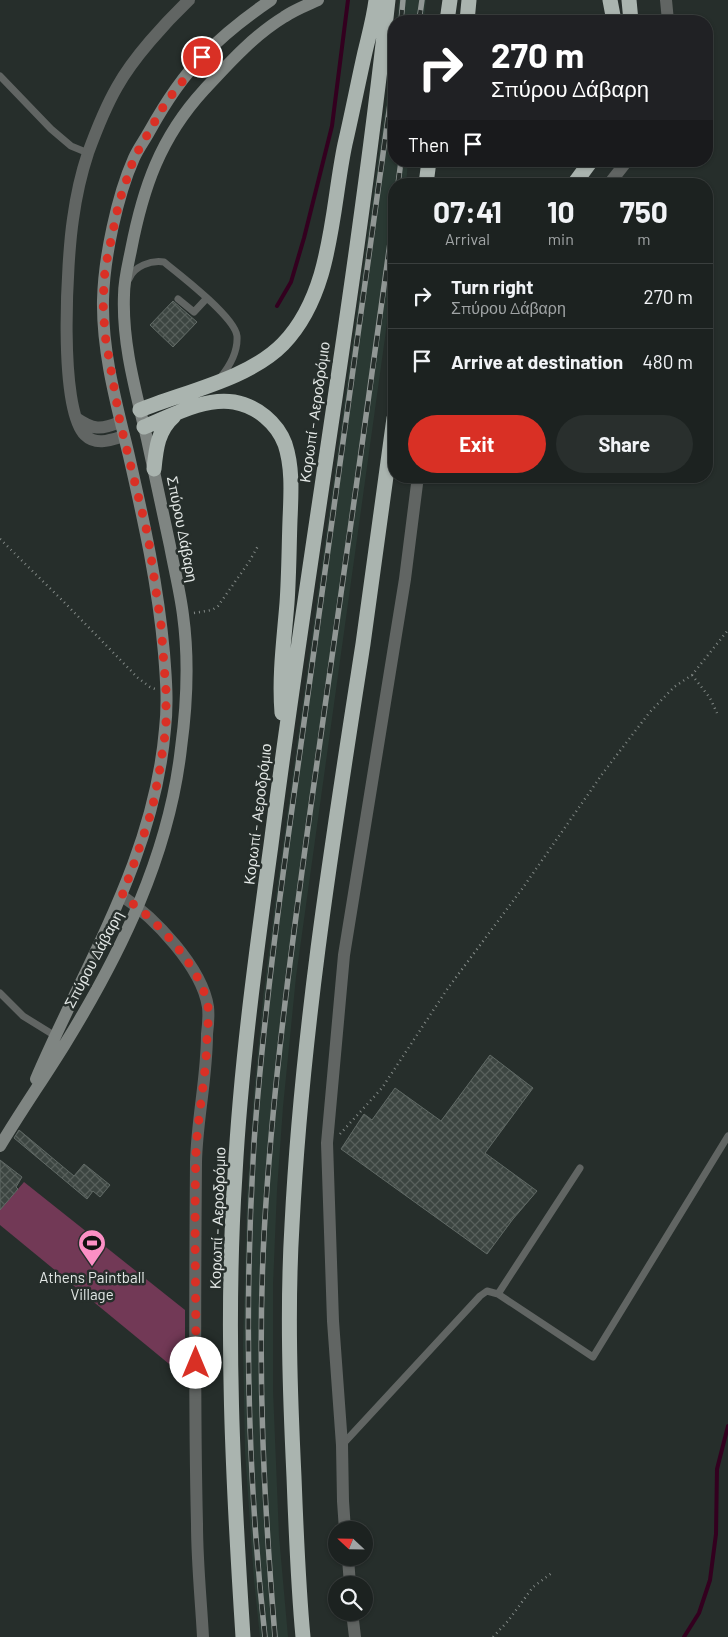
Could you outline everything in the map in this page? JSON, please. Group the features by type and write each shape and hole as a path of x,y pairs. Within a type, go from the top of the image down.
{"highway":[{"path":"140,410 218,382 256,364 283,344 296,328 307,309 317,286 327,252 340,168 376,0"},
{"name":"Κορωπί - Αεροδρόμιο","path":"243,1637 231,1399 232,1225 235,1167 247,1034 284,740 366,178 388,0"},
{"path":"448,15 450,0"},
{"path":"467,15 468,0"},
{"path":"610,0 613,15"},
{"path":"629,0 630,15"},
{"path":"578,178 587,167"},
{"path":"144,427 177,413 208,404 234,402 250,407 264,415 275,427 284,443 289,460 291,480 289,567 280,691 284,740"},
{"path":"154,469 156,447 161,432 167,422 177,413"},
{"path":"303,1637 290,1396 292,1227 306,1045 318,944 388,461"},
{"path":"363,640 395,483"}],"street":[{"path":"144,427 106,442 98,441 86,437 75,417 68,371 67,280 73,219 88,153 117,87 151,41 189,0"},
{"name":"Σπύρου Δάβαρη","path":"61,1039 122,896 136,858 152,810 166,728 166,691 161,625 148,536 120,422 105,335 103,302 105,269 113,228 119,202 134,158 166,102 202,57 243,19 271,0"},
{"name":"Σπύρου Δάβαρη","path":"0,1146 61,1039 119,948 155,862 176,785 180,760 185,718 187,675 183,616 154,469 131,375 124,293 138,215 146,186 161,151 187,109 250,42 284,16 318,0"},
{"path":"666,0 667,15"},
{"path":"614,178 622,167"},
{"path":"75,417 84,424 97,428 107,427 120,422 140,410"},
{"path":"344,1521 342,1445 333,1321 327,1143 344,955 404,578 417,483"},
{"path":"122,896 138,906 187,960 199,980 208,1007 207,1054 196,1149 197,1526 203,1637"},
{"path":"353,1621 355,1637"}],"lane":[{"path":"0,76 50,129 71,146 88,153"},
{"path":"124,293 131,274 144,264 154,260 164,262 207,298 228,318 237,334 235,352 229,367 218,382"},
{"path":"178,299 194,312 207,298"},
{"path":"0,993 23,1016 61,1039"},
{"path":"342,1445 480,1296 487,1291 498,1294 592,1357 728,1136"},
{"path":"498,1294 580,1168"}],"path":[{"path":"0,539 138,678 150,687 166,691"},
{"path":"183,616 212,610 218,606 258,546"},
{"path":"327,1143 339,1135 382,1088 448,988 522,889 603,773 649,713 674,687 692,675 728,630"},
{"path":"692,675 707,693 717,713"},
{"path":"493,1637 508,1621 533,1587 553,1572"}],"shaded area":[{"path":"399,0 426,0 425,15 398,15"},
{"path":"388,87 388,167 407,167 407,178 388,178 388,316 296,977 277,1190 273,1285 273,1390 279,1536 288,1637 260,1637 245,1451 243,1346 247,1198 254,1092 275,903"},
{"name":"Athens Paintball Village","path":"24,1182 185,1310 185,1377 0,1225 0,1210"}],"building":[{"path":"173,301 197,322 173,347 150,325"},
{"path":"490,1055 533,1088 485,1153 537,1191 487,1254 341,1149 364,1114 372,1120 395,1088 441,1121"},
{"path":"19,1130 74,1176 84,1164 110,1185 100,1197 93,1191 87,1199 14,1138"},
{"path":"0,1160 22,1177 16,1187 18,1189 0,1210"}],"waterway":[{"path":"277,306 291,282 332,126 348,0"},
{"path":"684,1637 699,1613 710,1580 716,1534 717,1469 728,1426"}],"railway":[{"path":"402,15 403,0"},
{"path":"420,15 422,0"},
{"path":"265,1637 254,1514 249,1390 249,1267 254,1143 281,888 388,118"},
{"path":"399,178 400,167"},
{"path":"275,1637 265,1486 261,1336 264,1235 272,1125 297,907 388,258"}],"place":[{"name":"Athens Paintball Village","path":"92,1267"}],"route":[{"path":"196,1363 196,1149 207,1054 208,1007 199,980 187,960 138,906 122,896 152,810 166,728 166,691 161,625 148,536 120,422 105,335 103,302 105,269 113,228 119,202 134,158 166,102 202,57"}]}
